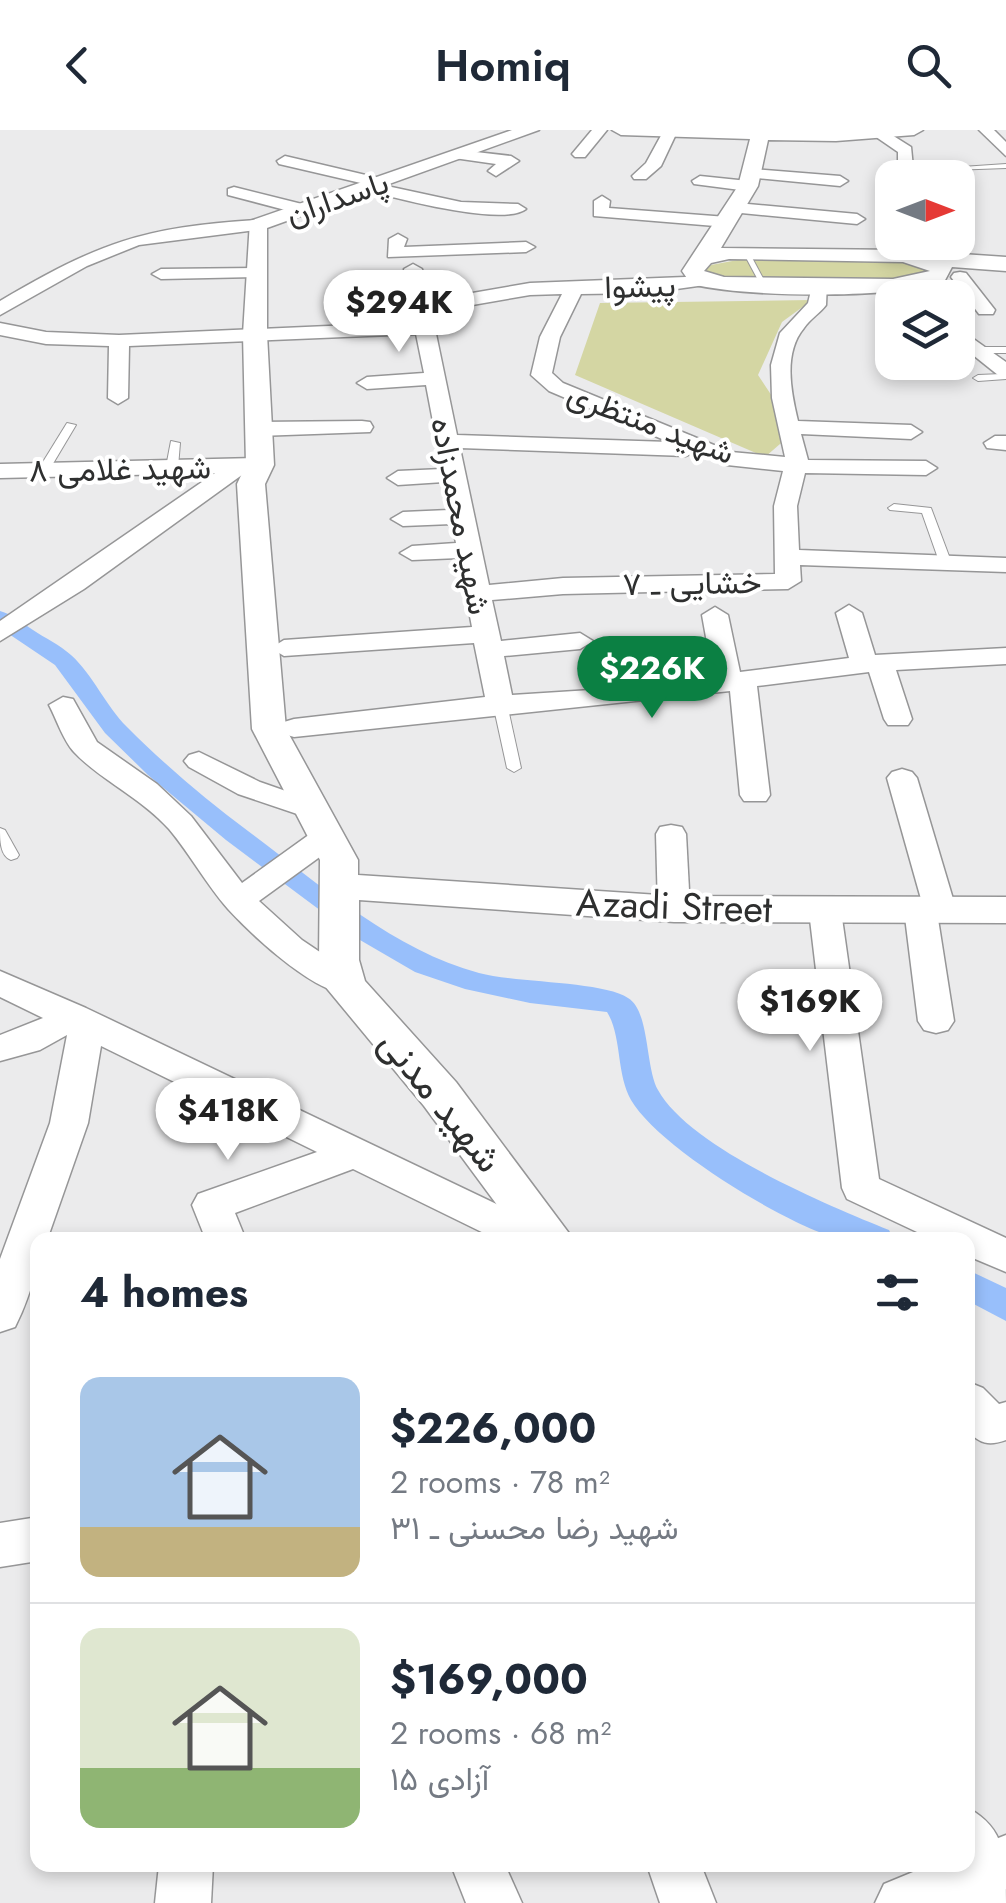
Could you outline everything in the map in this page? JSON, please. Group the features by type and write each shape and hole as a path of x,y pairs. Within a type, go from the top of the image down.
{"street":[{"path":"580,154 600,130"},
{"path":"621,130 914,130"},
{"path":"986,130 1006,150"},
{"name":"پاسداران","path":"290,743 269,729 251,484 250,466 258,429 250,288 257,226 518,131"},
{"path":"640,176 653,166 670,132"},
{"path":"705,269 751,180 762,132"},
{"path":"876,132 906,150 906,160"},
{"path":"459,155 511,161 496,171"},
{"path":"285,161 418,200 461,207 518,209"},
{"path":"700,180 840,181"},
{"path":"234,192 304,210"},
{"path":"399,216 418,200"},
{"path":"602,201 600,212 640,209 829,224 855,214"},
{"path":"829,224 833,255"},
{"path":"0,309 94,256 159,235 257,226"},
{"path":"159,235 162,264 250,288"},
{"path":"398,240 394,254 527,262"},
{"path":"705,269 746,254 833,255 930,269 960,278 1006,277"},
{"path":"0,329 46,338 120,341 425,328 456,302 527,262"},
{"name":"پیشوا","path":"527,262 574,288 685,285 705,269"},
{"path":"916,280 930,269 1006,264"},
{"path":"705,269 724,284 875,290"},
{"path":"413,270 417,294 456,302"},
{"path":"960,278 986,310"},
{"path":"798,464 779,384 783,349 791,330 818,305 820,286"},
{"name":"شهید منتظری","path":"574,288 550,337 541,376 556,387 727,458 926,468"},
{"name":"شهید محمدزاده","path":"425,328 500,704"},
{"path":"118,398 120,341"},
{"path":"975,345 1005,375"},
{"path":"367,383 435,378"},
{"path":"258,429 362,427"},
{"path":"790,427 911,432"},
{"path":"447,441 710,450"},
{"name":"۸ شهید غلامی","path":"0,471 44,470 174,455 250,466"},
{"name":"خشایی ـ ۷","path":"477,594 563,586 788,581 785,520 791,475 798,464"},
{"path":"0,633 250,466"},
{"name":"پاسداران","path":"250,466 273,484 290,743 314,832 339,860 342,973"},
{"path":"398,478 454,476"},
{"path":"403,518 462,516"},
{"path":"412,553 468,550"},
{"path":"788,557 1006,565"},
{"path":"849,614 898,719"},
{"path":"716,615 736,682 755,795"},
{"path":"284,648 580,641"},
{"path":"290,743 500,704 622,696 872,663 1006,656"},
{"path":"63,705 85,747 146,790 251,892 290,948 342,973"},
{"path":"199,761 249,788 314,832 251,892"},
{"path":"902,778 930,909 936,1020"},
{"path":"671,834 674,909"},
{"name":"Azadi Street","path":"342,892 674,909 1006,910"},
{"path":"825,910 861,1188 955,1232"},
{"name":"شهید مدنی","path":"342,973 544,1232"},
{"path":"0,982 517,1232"},
{"path":"0,1048 80,1021"},
{"path":"30,1232 70,1124 80,1021"},
{"path":"223,1232 212,1206 354,1154"},
{"path":"0,1315 30,1233"},
{"path":"975,1241 1006,1256"},
{"path":"975,1410 990,1426 1006,1420"},
{"path":"0,1545 30,1540"},
{"path":"903,1903 992,1868"},
{"path":"183,1903 185,1872"},
{"path":"481,1872 494,1903"},
{"path":"677,1872 688,1903"}],"lane":[{"path":"975,167 1006,166"},
{"path":"746,254 760,278"},
{"path":"983,350 1006,350"},
{"path":"978,378 1005,375"},
{"path":"44,470 71,426"},
{"path":"894,508 927,510 946,564"},
{"path":"500,704 514,768"},
{"path":"0,833 11,855"}],"green space":[{"path":"743,259 902,262 930,269 927,276 918,279 734,279 712,276 706,270 711,265"},
{"path":"812,300 782,322 758,375 795,431 765,457 575,375 600,303"}],"waterway":[{"path":"0,618 63,660 114,728 157,770 235,834 370,933 425,965 475,982 617,1004 625,1012 643,1093 667,1122 754,1182 858,1232"},
{"path":"975,1288 1006,1306"}]}
